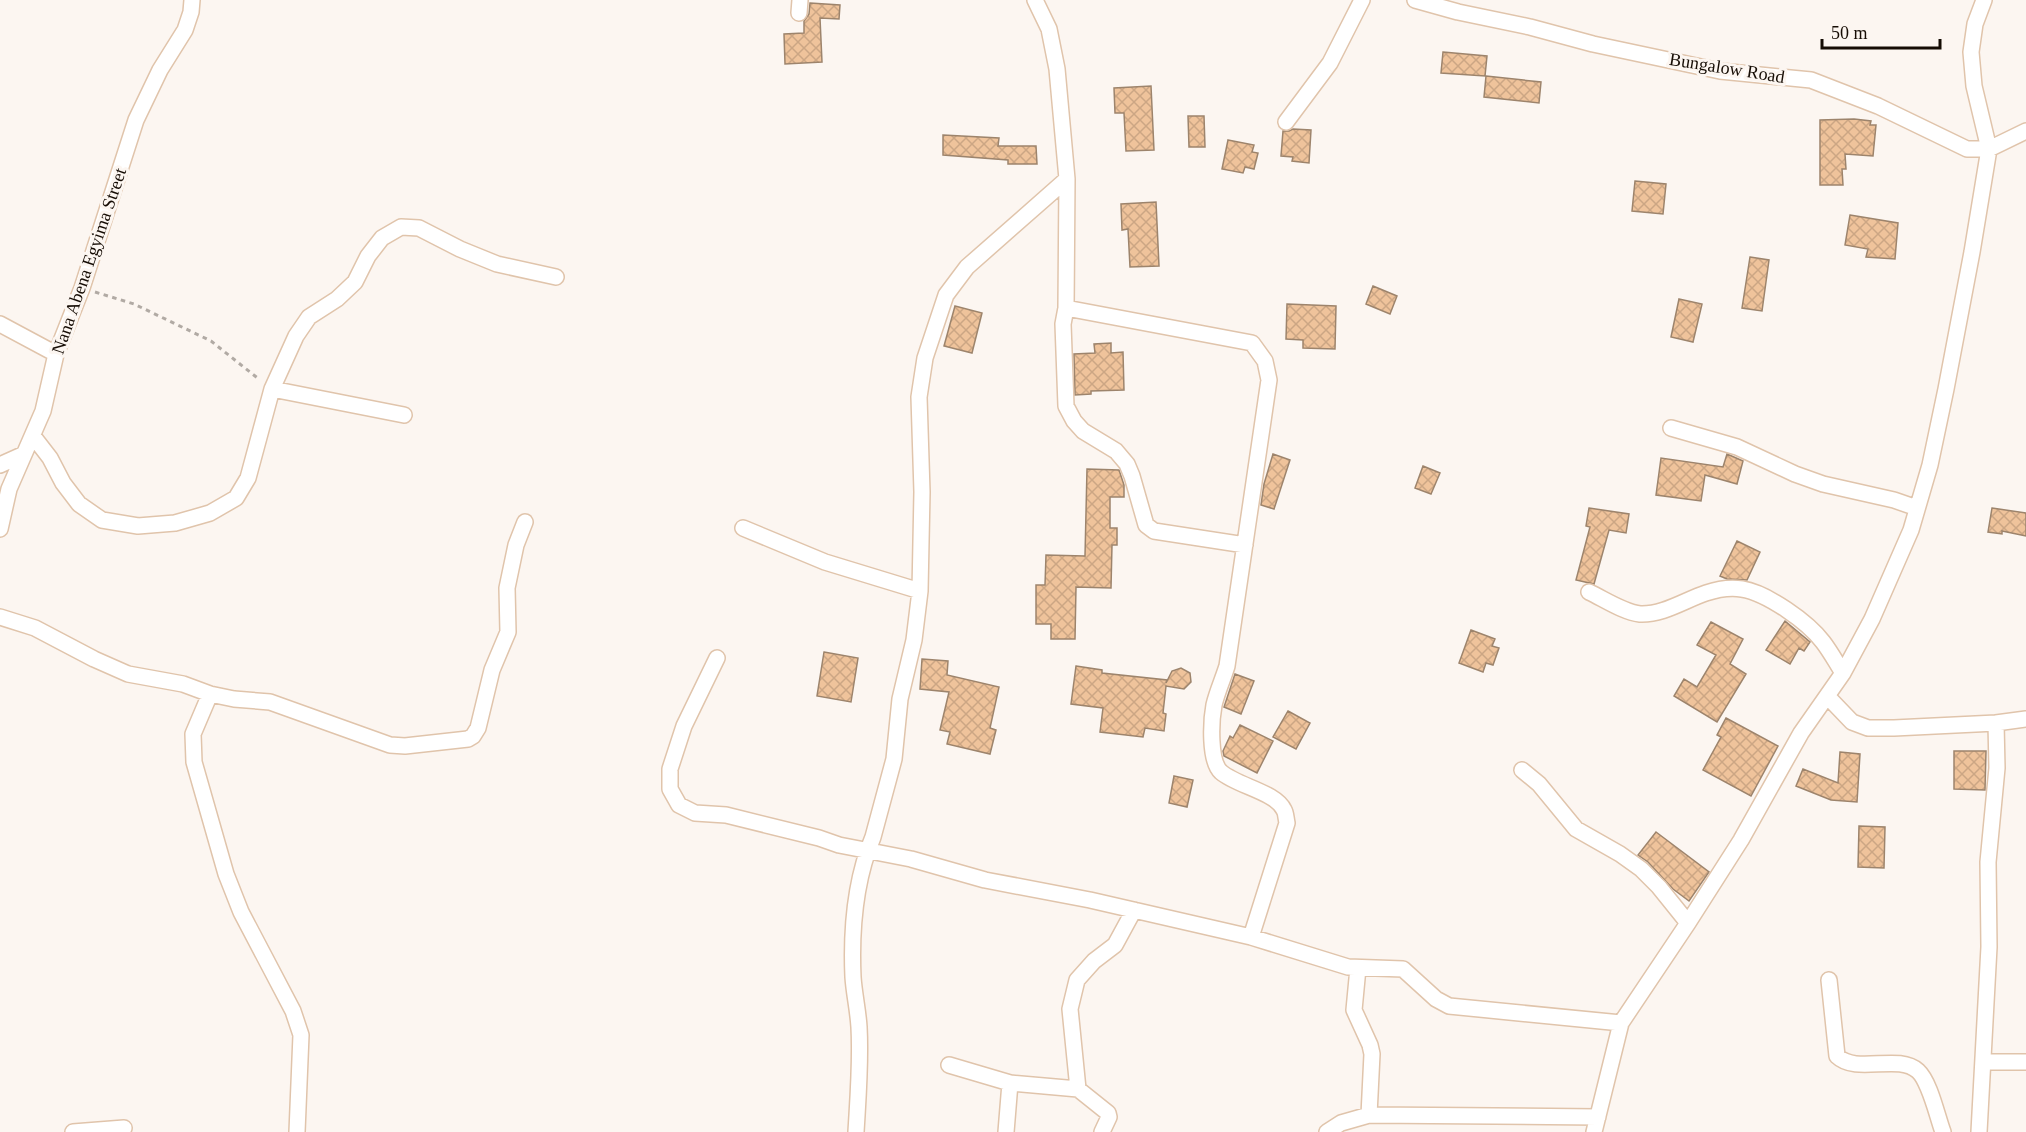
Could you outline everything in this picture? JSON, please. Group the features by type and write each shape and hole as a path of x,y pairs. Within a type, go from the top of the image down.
{"street":[{"name":"Nana Abena Egyima Street","path":"0,529 9,489 43,411 56,354 82,288 136,120 160,70 185,30 192,0"},
{"path":"1035,0 1049,30 1057,69 1067,179 1066,308 1063,324 1066,406 1083,431 1116,452 1127,464 1146,525 1154,531 1245,545"},
{"path":"1286,122 1330,63 1362,0"},
{"name":"Bungalow Road","path":"1415,0 1593,44 1720,71 1811,80 1886,110 1967,149 1989,149"},
{"path":"1327,1132 1341,1123 1369,1115 1596,1125 1621,1023 1741,840 1801,734 1843,673 1872,619 1911,530 1930,465 1946,389 1989,149 1974,86 1971,52 1975,24 1984,0"},
{"path":"1989,149 2026,131"},
{"path":"856,1132 859,1026 853,977 853,928 856,899 868,849 894,759 900,699 914,640 920,591 922,492 919,397 925,358 946,295 967,267 1067,179"},
{"path":"33,436 79,504 102,520 138,526 175,523 210,513 236,498 248,478 272,389 296,336 309,316 337,299 355,282 368,256 382,238 401,227 419,228 460,249 497,264 556,277"},
{"path":"1066,308 1252,343 1265,361 1269,380 1245,545 1227,666 1214,705 1213,756 1220,772 1247,788 1274,798 1284,809 1287,823 1251,937"},
{"path":"0,324 56,354"},
{"path":"272,389 404,415"},
{"path":"1671,428 1737,447 1795,474 1823,484 1882,497 1917,508"},
{"path":"0,465 22,455"},
{"path":"0,617 35,628 128,674 183,684 210,694 234,699 270,702 390,745 405,746 468,739 478,728 492,670 508,632 507,588 516,545 525,522"},
{"path":"743,528 825,562 920,591"},
{"path":"1589,592 1640,614 1672,607 1706,593 1727,588 1744,589 1793,614 1811,628 1843,673"},
{"path":"717,658 684,726 670,769 670,789 679,805 696,813 726,815 839,845 911,859 985,880 1134,910 1251,937 1337,965 1403,969 1436,999 1449,1006 1621,1023"},
{"path":"210,694 194,734 194,762 226,874 241,912 293,1011 301,1035 297,1132"},
{"path":"1827,696 1852,722 1868,728 1996,723 2026,719"},
{"path":"1979,1132 1989,947 1988,862 1996,768 1996,723"},
{"path":"1522,770 1553,799 1576,829 1641,869 1667,895 1688,923"},
{"path":"1078,1089 1070,1009 1077,980 1115,945 1134,910"},
{"path":"1358,968 1354,1010 1372,1054 1369,1115"},
{"path":"1829,980 1837,1056 1853,1064 1908,1065 1918,1071 1924,1080 1942,1132"},
{"path":"1984,1062 2026,1062"},
{"path":"950,1065 1010,1083 1078,1089 1104,1108 1109,1117 1102,1132"},
{"path":"1006,1132 1010,1083"},
{"path":"73,1132 124,1128"}],"path":[{"path":"82,288 134,304 211,342 272,389"}],"building":[{"path":"810,3 840,5 839,19 820,18 822,62 785,64 784,34 804,33 804,21 809,14"},
{"path":"1443,52 1487,56 1485,76 1441,73"},
{"path":"1486,76 1541,82 1539,103 1484,97"},
{"path":"1151,86 1154,150 1126,151 1124,113 1115,113 1114,88"},
{"path":"1188,116 1204,116 1205,147 1189,147"},
{"path":"1820,120 1871,121 1870,125 1876,125 1873,156 1845,154 1846,169 1842,169 1843,185 1820,185"},
{"path":"1311,130 1309,163 1292,161 1293,157 1281,156 1283,131"},
{"path":"943,135 999,138 998,146 1036,146 1037,164 1008,164 1008,160 943,155"},
{"path":"1228,140 1254,145 1252,152 1258,153 1254,169 1245,167 1243,173 1222,169"},
{"path":"1635,181 1666,184 1663,214 1632,211"},
{"path":"1156,202 1159,266 1130,267 1128,229 1122,230 1121,204"},
{"path":"1850,215 1898,223 1895,259 1866,257 1868,249 1845,245"},
{"path":"1750,257 1769,260 1762,311 1742,308"},
{"path":"1373,286 1397,296 1390,314 1366,304"},
{"path":"1679,299 1702,304 1693,342 1671,337"},
{"path":"1287,304 1336,306 1335,349 1303,348 1303,340 1286,339"},
{"path":"955,306 982,313 972,353 944,346"},
{"path":"1111,343 1111,353 1123,352 1124,390 1091,391 1091,394 1075,395 1074,354 1095,353 1094,344"},
{"path":"1273,454 1290,460 1274,509 1261,505 1264,484"},
{"path":"1727,454 1743,461 1737,484 1705,475 1701,501 1656,495 1661,458 1723,467"},
{"path":"1423,466 1440,473 1431,494 1415,488"},
{"path":"1087,469 1119,470 1124,485 1124,497 1110,497 1110,528 1117,528 1117,545 1112,545 1111,588 1076,587 1075,639 1051,639 1051,624 1036,624 1036,585 1045,585 1046,555 1085,556"},
{"path":"1589,508 1629,514 1626,533 1609,530 1594,584 1576,580 1590,527 1586,526"},
{"path":"1992,508 2026,513 2026,536 2002,531 2002,534 1988,532"},
{"path":"1737,541 1760,552 1747,580 1727,579 1720,576"},
{"path":"1785,621 1810,642 1804,651 1799,648 1790,664 1766,650"},
{"path":"1711,622 1743,639 1730,664 1746,674 1717,722 1674,696 1684,679 1697,687 1716,655 1697,645"},
{"path":"1471,630 1495,639 1492,646 1499,648 1493,665 1486,663 1483,672 1459,663"},
{"path":"824,652 858,658 851,702 817,696"},
{"path":"922,659 948,661 947,675 999,687 990,728 996,730 990,754 947,744 950,732 940,730 949,692 920,689"},
{"path":"1076,666 1102,670 1102,673 1167,680 1166,683 1172,671 1181,668 1190,673 1191,682 1184,689 1166,686 1164,731 1145,728 1143,737 1100,732 1103,708 1071,704"},
{"path":"1235,674 1254,681 1241,714 1224,707"},
{"path":"1288,711 1310,723 1296,749 1273,737"},
{"path":"1726,718 1778,746 1751,796 1703,770 1721,737 1717,735"},
{"path":"1240,725 1273,741 1257,773 1224,756 1223,751 1230,736 1233,738"},
{"path":"1954,751 1986,751 1985,790 1954,789"},
{"path":"1840,752 1860,754 1857,802 1831,800 1796,786 1803,769 1838,783"},
{"path":"1174,776 1193,780 1187,807 1169,803"},
{"path":"1859,826 1885,827 1884,868 1858,867"},
{"path":"1656,832 1709,872 1689,901 1673,889 1648,862 1638,855"}]}
